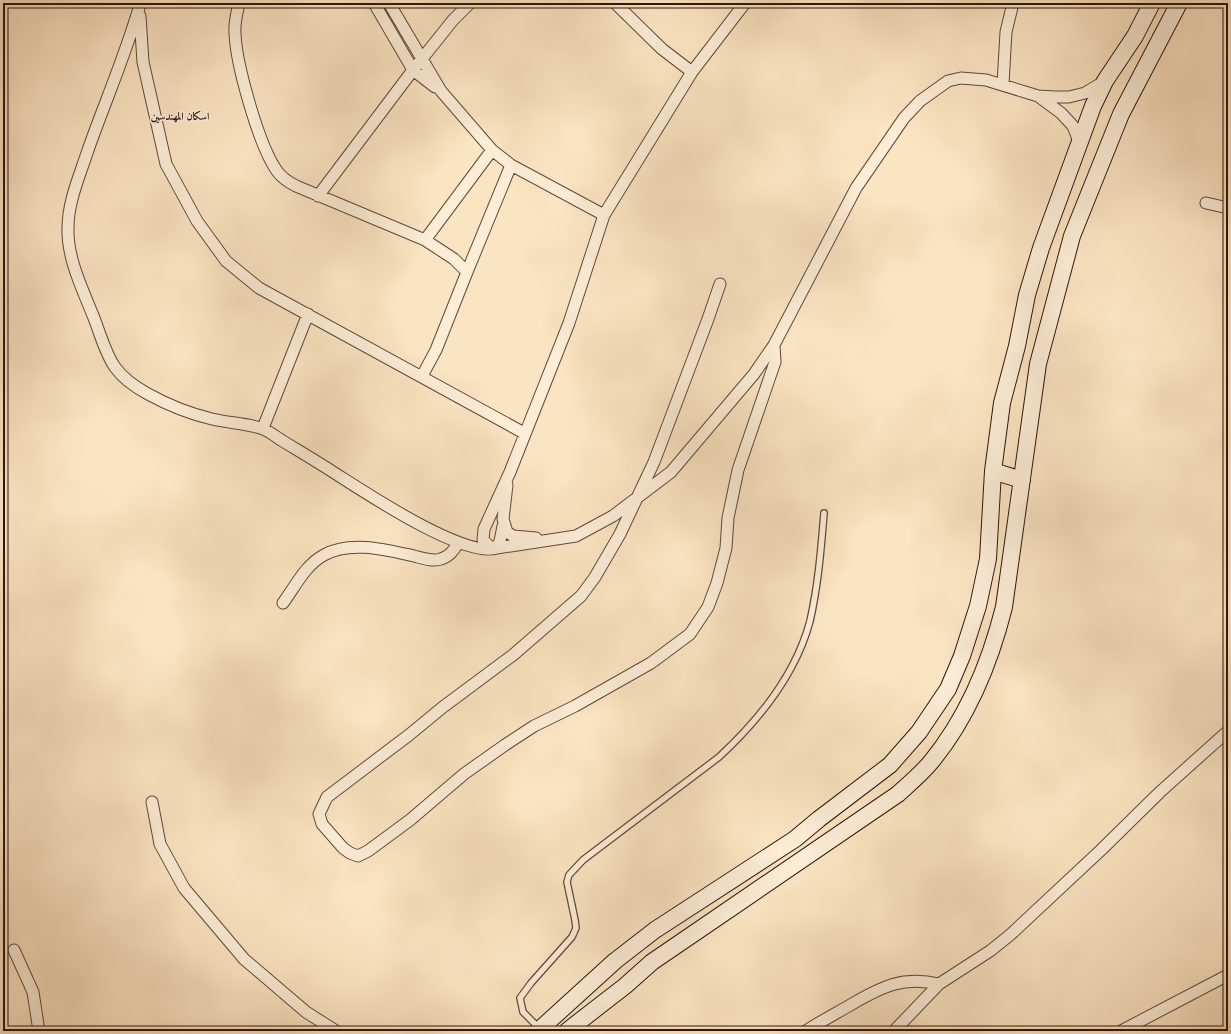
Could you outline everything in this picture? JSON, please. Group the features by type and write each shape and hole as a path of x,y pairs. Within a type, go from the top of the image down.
{"main road":[{"path":"539,1030 615,961 655,930 795,839 890,765 919,732 948,689 962,656 978,606 988,559 993,470 1002,403 1017,346 1027,295 1041,248 1093,106 1105,81 1135,36 1152,3"},
{"path":"567,1031 625,986 652,962 898,794 930,763 950,736 978,688 996,636 1004,607 1022,480 1025,446 1038,364 1072,236 1121,114 1179,3"},
{"path":"993,470 1022,480"}],"street":[{"path":"239,3 236,21 236,42 252,110 264,146 277,170 285,180 318,196 425,240 454,259 467,272"},
{"path":"374,3 413,70 440,91"},
{"path":"388,3 440,91 492,150 511,165 604,215"},
{"path":"318,196 413,70 422,61 453,20 470,3"},
{"path":"615,3 662,49 692,72"},
{"path":"283,603 308,567 324,555 339,549 356,548 387,551 440,560 448,556 458,543 473,542 479,539 510,472 524,434 570,323 604,215 692,72 745,3"},
{"path":"1003,84 1006,32 1013,3"},
{"path":"139,6 143,62 166,164 197,221 226,261 259,288 422,376 524,434"},
{"path":"139,6 127,49 113,79 73,195 68,229 72,257 104,350 114,368 124,379 148,394 174,406 212,419 263,428 403,514 458,543 482,549 552,541 576,536 613,516 672,472 754,374 774,344 856,188 904,118 920,101 948,81 960,78 973,79 1003,84 1038,96 1061,113 1073,126 1080,144"},
{"path":"1038,96 1076,96 1085,93 1105,81"},
{"path":"425,240 492,150"},
{"path":"422,376 436,350 511,165"},
{"path":"1206,203 1228,208"},
{"path":"720,284 654,462 608,556 581,596 513,655 442,707 410,735 327,797 319,814 322,824 343,848 358,856 368,851 410,820 464,774 510,741 534,726 575,706 651,663 690,634 708,607 717,583 726,548 731,496 738,470 776,362 774,344"},
{"path":"263,428 308,314"},
{"path":"510,472 503,519 506,532 513,536 549,538 576,536"},
{"path":"497,548 504,526"},
{"path":"483,533 483,540 485,544 497,548"},
{"path":"894,1031 939,984 984,955 1010,935 1101,850 1160,792 1228,731"},
{"path":"152,802 160,844 184,888 244,959 306,1012 336,1031"},
{"path":"14,950 33,992 39,1031"},
{"path":"1120,1031 1228,975"},
{"path":"806,1031 870,993 887,985 904,981 922,980 939,984"}],"lane":[{"path":"539,1030 524,1012 520,998 531,983 572,937 576,928 568,882 569,875 583,860 720,756 739,738 765,707 796,656 809,623 818,581 824,513"}],"district":[{"name":"اسكان المهندسين","path":"180,116"}]}
